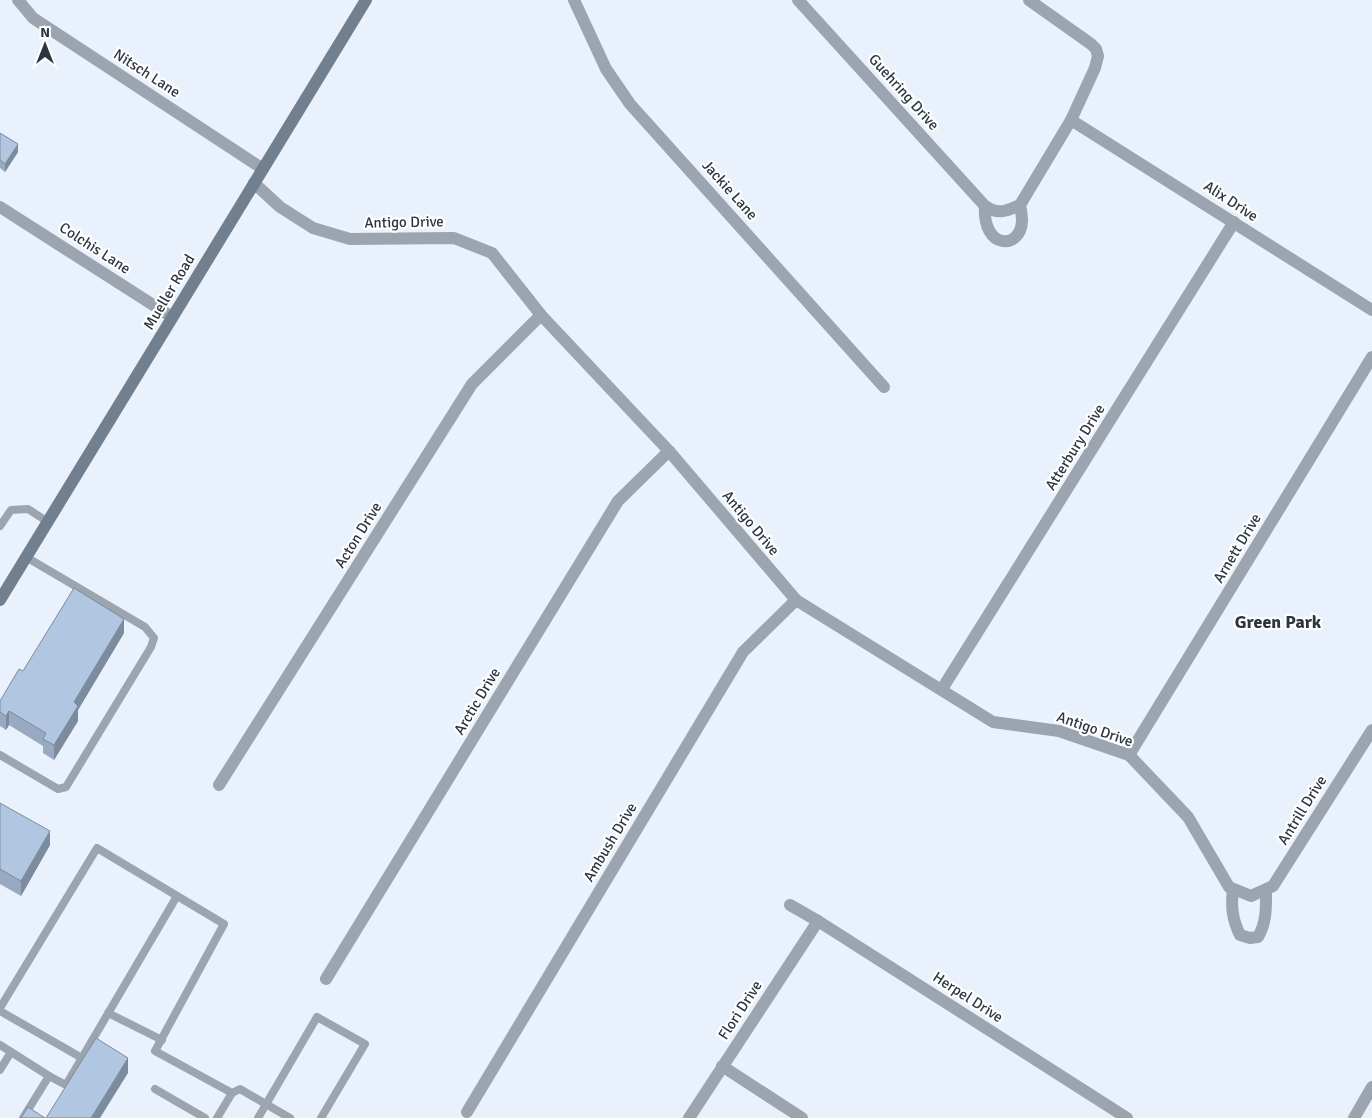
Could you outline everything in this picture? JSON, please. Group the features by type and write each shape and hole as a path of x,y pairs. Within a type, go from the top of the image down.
{"street":[{"name":"Nitsch Lane","path":"18,0 33,18 263,169"},
{"name":"Mueller Road","path":"0,600 366,0"},
{"name":"Jackie Lane","path":"574,0 606,69 630,104 884,387"},
{"name":"Guehring Drive","path":"798,0 985,206"},
{"path":"985,206 993,212 1007,212 1020,205 1071,120 1095,68 1098,56 1096,49 1029,0"},
{"name":"Alix Drive","path":"1071,120 1372,310"},
{"name":"Antigo Drive","path":"254,183 280,207 313,228 350,239 454,238 492,253 541,315 669,452 796,600 993,722 1059,730 1129,755 1188,817 1229,887 1233,889"},
{"path":"985,206 987,227 992,236 1002,241 1014,238 1020,230 1022,221 1020,205"},
{"name":"Colchis Lane","path":"0,207 172,317"},
{"name":"Atterbury Drive","path":"942,689 1234,222"},
{"name":"Acton Drive","path":"219,785 472,384 541,315"},
{"name":"Arnett Drive","path":"1129,755 1372,357"},
{"name":"Arctic Drive","path":"326,979 618,501 669,452"},
{"name":"Ambush Drive","path":"467,1112 743,652 796,600"},
{"name":"Antrill Drive","path":"1233,889 1251,896 1273,886 1372,730"},
{"path":"1233,889 1231,906 1234,924 1240,935 1250,938 1258,937 1262,930 1266,917 1266,890"},
{"name":"Herpel Drive","path":"790,906 818,921 1127,1118"},
{"name":"Flori Drive","path":"689,1118 818,921"},
{"path":"722,1066 802,1118"},
{"path":"1354,1118 1372,1087"}],"lane":[{"path":"0,526 11,510 28,509 48,522"},
{"path":"0,755 58,789 66,787 151,647 154,638 145,627 26,557"},
{"path":"82,1058 0,1009 97,848 224,924 156,1051 232,1093"},
{"path":"0,1045 66,1086 177,896"},
{"path":"108,1013 162,1040"},
{"path":"258,1118 318,1017 365,1044 321,1118"},
{"path":"0,1070 11,1052"},
{"path":"23,1118 49,1076"},
{"path":"155,1089 205,1118"},
{"path":"217,1118 232,1093 240,1089 290,1118"}],"building":[{"path":"0,133 18,144 5,164 0,160"},
{"path":"74,588 124,619 74,702 78,706 54,745 43,739 46,733 9,711 6,716 0,712 0,701 19,669 23,671"},
{"path":"0,803 50,831 21,881 0,869"},
{"path":"96,1038 128,1058 91,1118 46,1118"},
{"path":"28,1107 45,1118 21,1118"}],"district":[{"name":"Green Park","path":"1278,622"}]}
